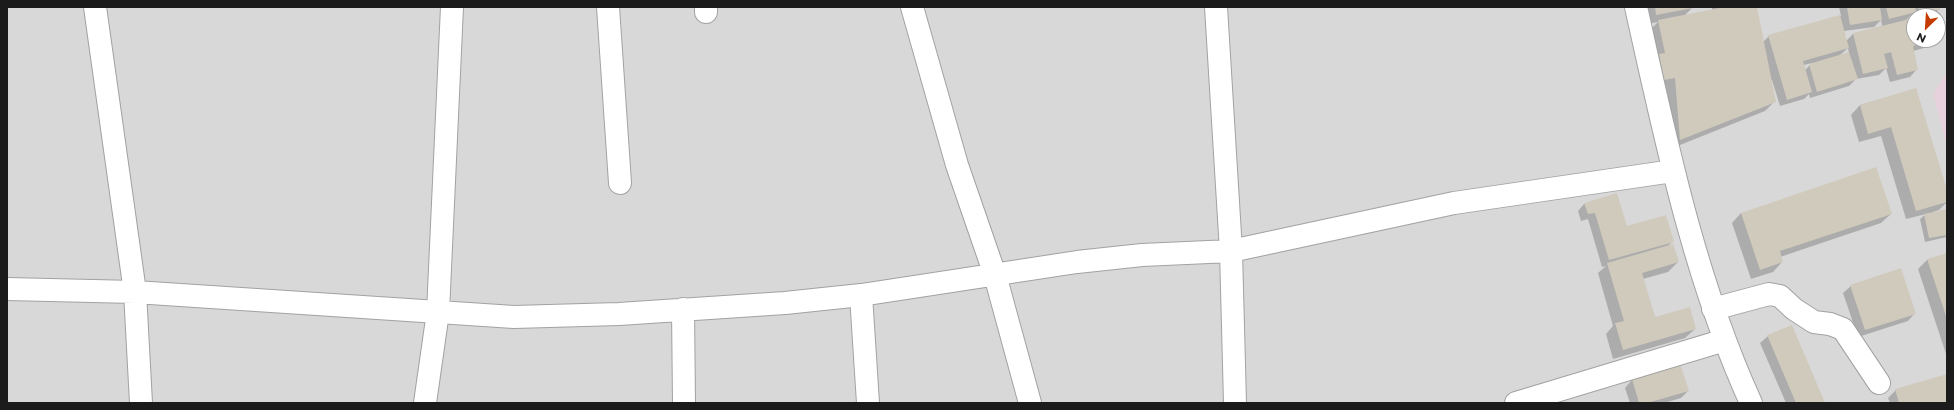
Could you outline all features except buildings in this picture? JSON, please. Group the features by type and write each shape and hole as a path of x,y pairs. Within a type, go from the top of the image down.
{"street":[{"path":"95,7 135,292 141,403"},
{"path":"426,403 438,312 452,7"},
{"path":"608,7 620,183"},
{"path":"912,7 957,165 995,275 1030,403"},
{"path":"1216,7 1231,251 1234,403"},
{"path":"1636,7 1673,170 1713,308 1751,403"},
{"path":"7,289 135,292 514,316 620,314 785,303 861,295 1076,262 1142,255 1231,251 1454,203 1673,170"},
{"path":"1713,308 1768,294 1780,296 1794,309 1814,322 1830,324 1843,329 1879,383"},
{"path":"861,295 868,403"},
{"path":"684,309 684,403"},
{"path":"1516,403 1725,340"}],"shaded area":[{"path":"7,7 1947,7 1947,403 7,403"},
{"path":"1947,72 1947,147 1933,94"}]}
